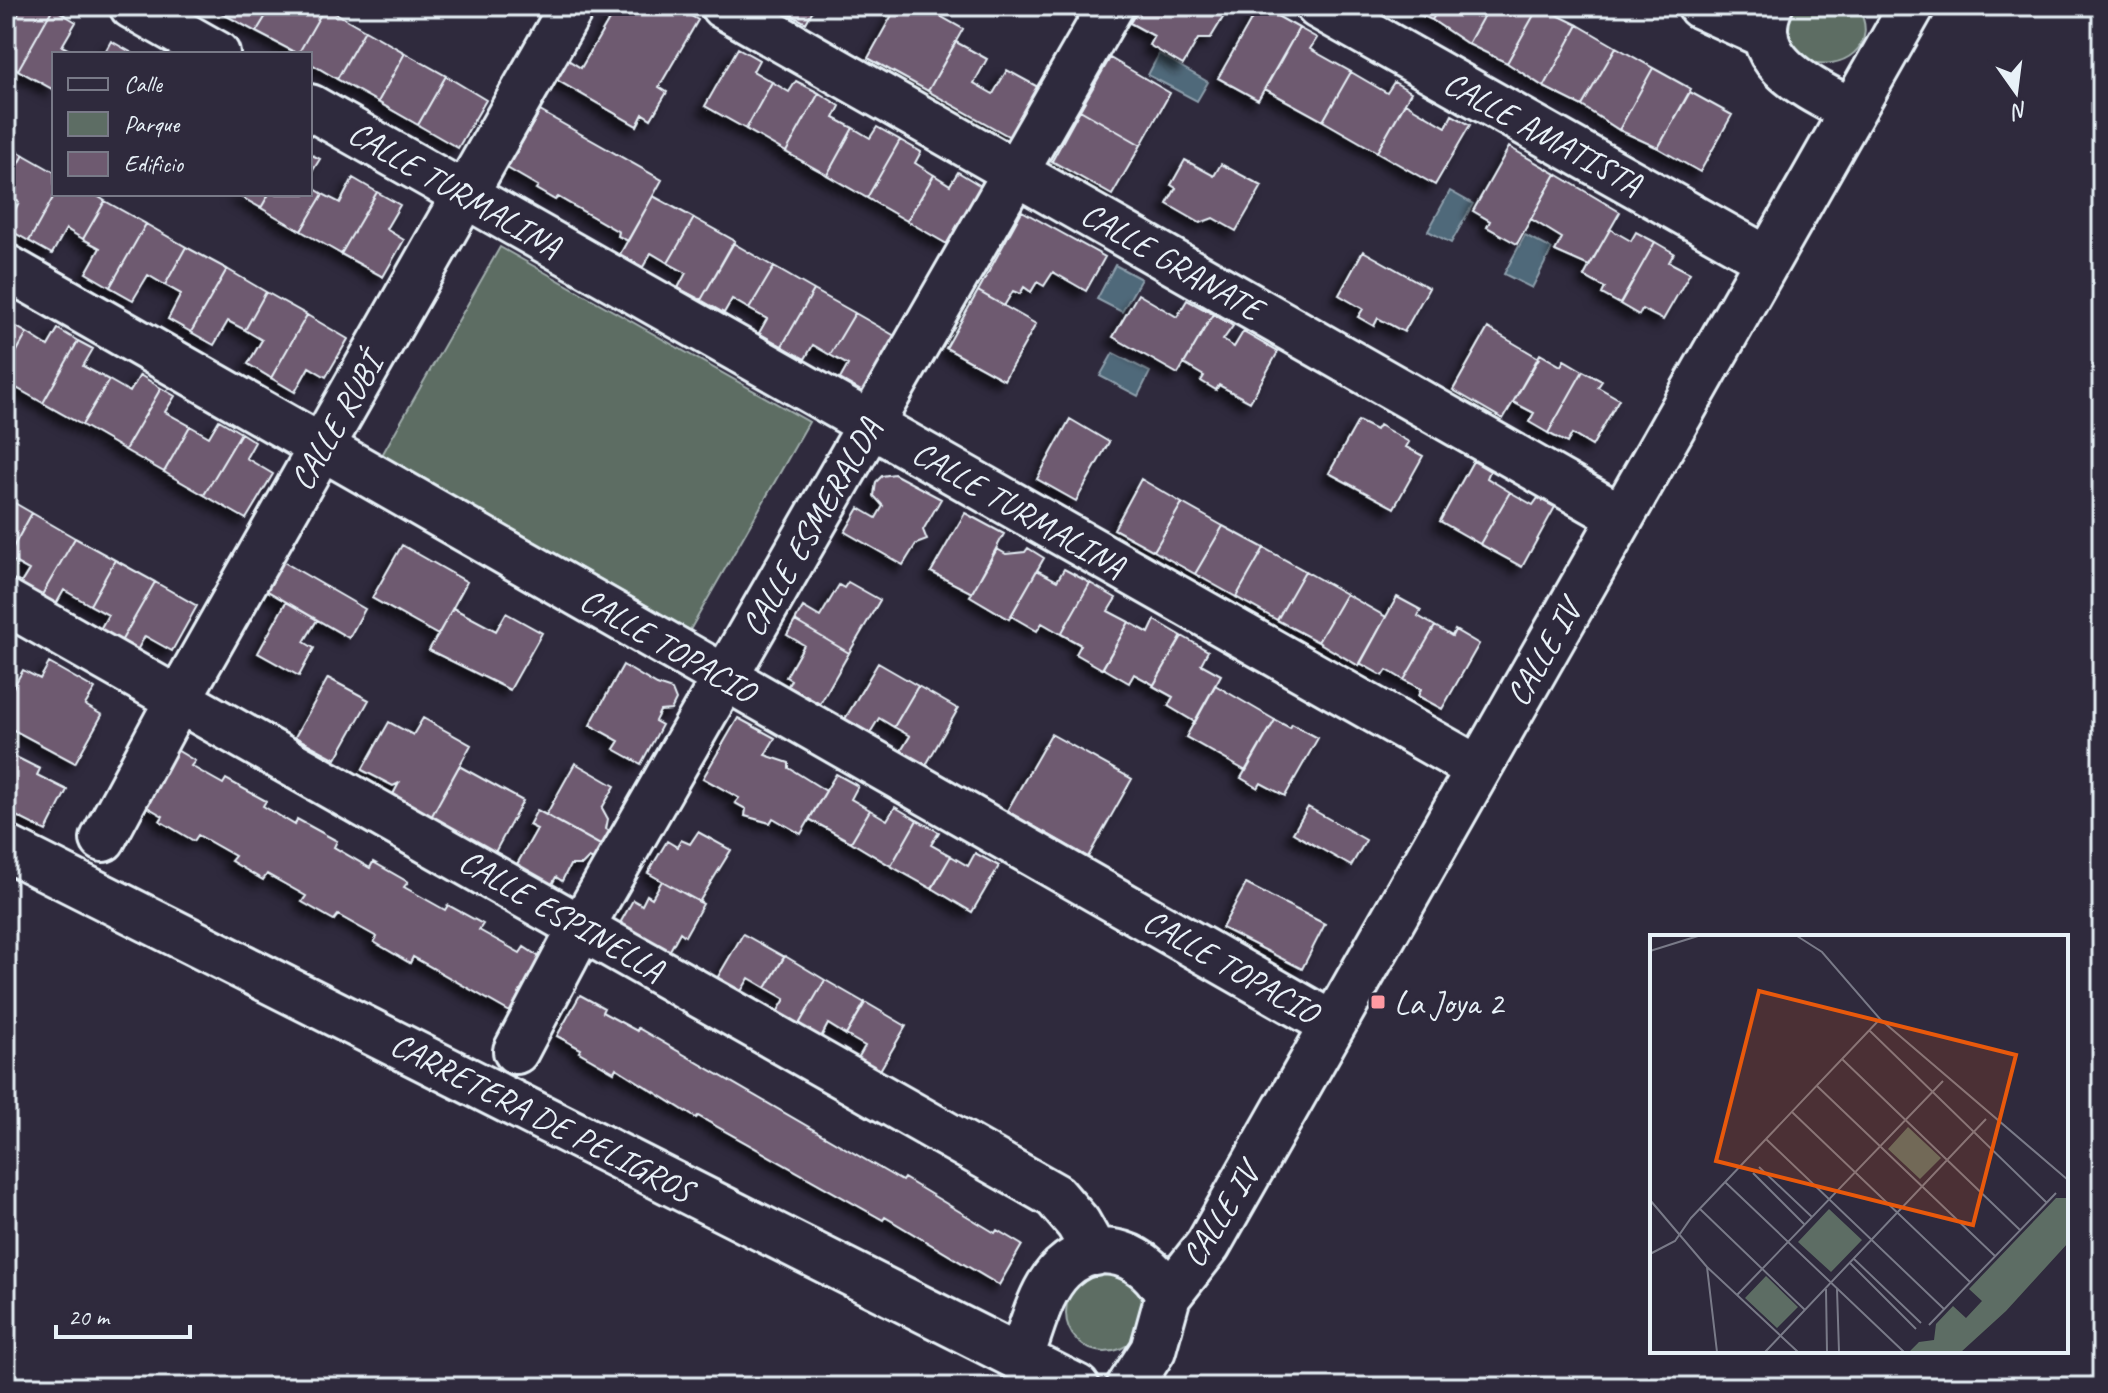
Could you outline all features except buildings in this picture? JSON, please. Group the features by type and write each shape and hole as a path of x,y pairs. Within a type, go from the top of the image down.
{"street":[{"path":"132,6 213,52"},
{"name":"CALLE RUBÍ","path":"103,839 179,698 572,6"},
{"name":"CALLE GRANATE","path":"723,6 1621,517"},
{"name":"CALLE ESMERALDA","path":"516,1051 582,926 1111,6"},
{"name":"CALLE AMATISTA","path":"1318,6 1767,259"},
{"path":"1700,6 1768,21 1784,71 1852,111"},
{"name":"CALLE IV","path":"1168,1296 1208,1245 1330,1023 1852,111 1908,7"},
{"name":"CALLE TURMALINA","path":"312,108 1477,768"},
{"name":"CALLE TOPACIO","path":"6,267 1330,1023"},
{"name":"CALLE ESPINELLA","path":"6,602 1055,1196 1078,1223 1095,1253"},
{"name":"CARRETERA DE PELIGROS","path":"6,848 1077,1387"},
{"path":"1020,1358 1046,1291 1063,1268 1095,1253 1114,1251 1137,1258 1159,1277 1168,1296 1153,1350 1129,1387"}],"green space":[{"path":"1795,6 1857,6 1865,33 1861,44 1854,53 1832,63 1804,60 1794,48 1789,35 1788,21"},
{"path":"500,247 809,422 690,630 382,455"},
{"path":"1105,1274 1120,1277 1132,1286 1141,1298 1144,1313 1141,1328 1132,1340 1120,1349 1105,1352 1090,1349 1078,1340 1069,1328 1066,1313 1069,1298 1078,1286 1090,1277"}],"water":[{"path":"1159,54 1208,82 1197,101 1148,75"},
{"path":"1450,191 1473,204 1451,243 1428,231"},
{"path":"1525,235 1552,249 1532,288 1504,274"},
{"path":"1115,265 1141,279 1122,312 1097,299"},
{"path":"1113,353 1150,372 1138,396 1100,376"}],"place":[{"name":"La Joya 2","path":"1378,1002"}]}
